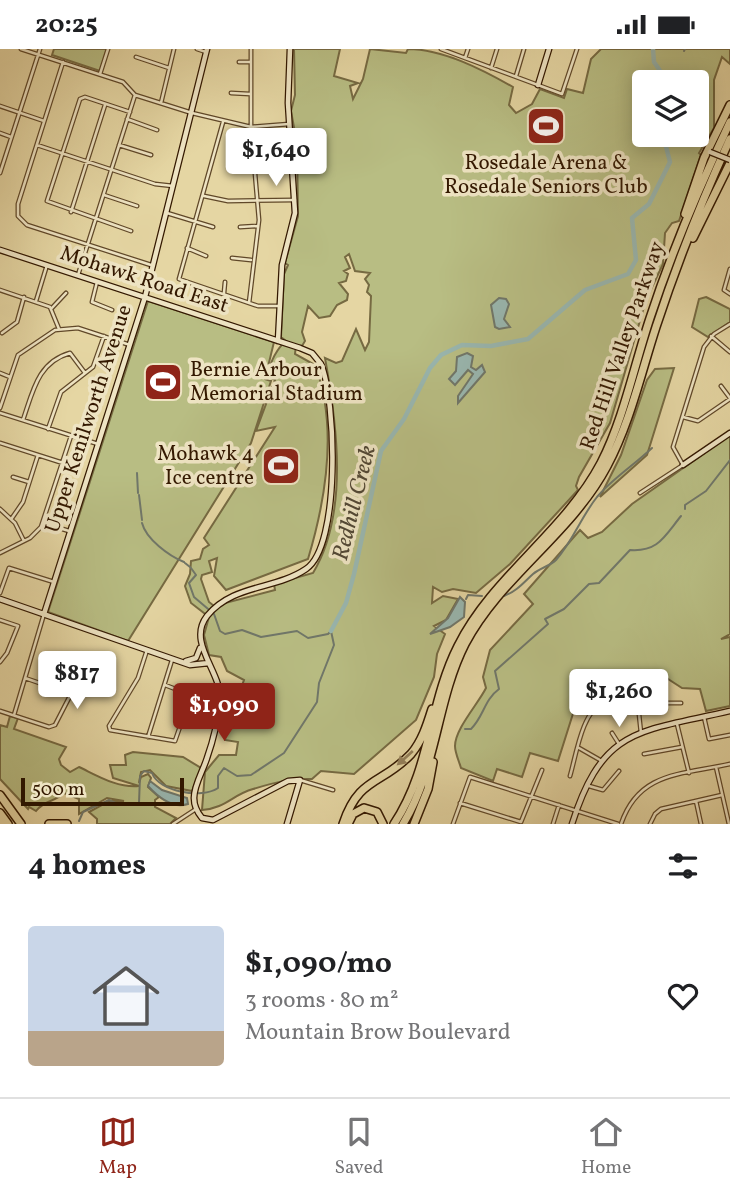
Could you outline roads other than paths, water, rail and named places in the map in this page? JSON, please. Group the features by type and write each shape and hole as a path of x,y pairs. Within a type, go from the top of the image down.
{"highway":[{"path":"676,246 708,152 730,104"},
{"name":"Red Hill Valley Parkway","path":"484,609 570,509 601,461 676,246 730,122"},
{"name":"Red Hill Valley Parkway","path":"394,824 421,770 437,699 467,628 582,503 606,468 621,437 674,276 730,139"},
{"path":"674,276 730,162"},
{"name":"Red Hill Valley Parkway","path":"404,824 420,789 438,730 450,672"},
{"path":"345,823 360,790 413,752 437,699"},
{"path":"412,824 425,797 438,730"},
{"path":"0,795 21,824"},
{"path":"345,823 353,814 364,808 377,812 383,824"},
{"path":"0,813 8,824"},
{"path":"49,824 68,824"}],"main road":[{"path":"278,341 282,265 293,229 295,200 289,124 290,49"},
{"path":"538,85 549,49"},
{"name":"Upper Kenilworth Avenue","path":"44,614 145,297 207,50"},
{"path":"708,152 730,162"},
{"name":"Mohawk Road East","path":"0,250 300,348 318,359 326,387 333,468 322,549 313,563 303,571 243,591 218,606 205,620 201,643"},
{"path":"683,465 730,433"},
{"path":"0,599 194,666 209,663"},
{"path":"180,661 196,658 201,643"},
{"path":"201,643 219,683 220,701 208,758 196,788 196,809 202,818 213,820 282,784 300,780 287,824"},
{"path":"572,824 586,785 600,760 619,744 642,733 730,711"},
{"path":"282,784 293,783 297,790"}],"street":[{"path":"21,49 123,82 135,95 192,113 251,127 289,124"},
{"path":"0,173 40,49"},
{"path":"100,74 108,49"},
{"path":"161,103 174,49"},
{"path":"197,49 207,50"},
{"path":"249,303 251,260 258,226 251,127 251,49"},
{"path":"441,49 562,94 576,49"},
{"path":"465,58 468,49"},
{"path":"491,68 497,49"},
{"path":"516,77 524,49"},
{"path":"136,57 169,68"},
{"path":"63,62 17,207 19,218 27,225 153,266"},
{"path":"239,62 251,62"},
{"path":"231,93 250,94"},
{"path":"78,275 135,95"},
{"path":"130,112 80,99 47,201 71,212 131,231"},
{"path":"71,212 105,104"},
{"path":"0,106 44,121"},
{"path":"127,119 157,129"},
{"path":"223,120 179,279 249,303 280,306"},
{"path":"0,134 11,137"},
{"path":"37,145 155,184 173,186"},
{"path":"119,145 150,155"},
{"path":"240,171 254,170"},
{"path":"104,195 137,205"},
{"path":"204,196 228,201 295,200"},
{"path":"167,213 214,227"},
{"path":"240,227 258,226"},
{"path":"187,248 206,256"},
{"path":"232,258 251,260"},
{"path":"36,301 47,265"},
{"path":"730,269 724,290 730,294"},
{"path":"97,282 92,302 112,310"},
{"path":"224,293 226,282"},
{"path":"0,290 36,301 51,309 59,329"},
{"path":"51,309 66,293"},
{"path":"2,333 20,318 24,297"},
{"path":"640,493 683,465 673,450 704,347 711,336 730,324"},
{"path":"0,408 22,351 59,329 78,328 131,345"},
{"path":"48,429 63,388 95,364 104,336"},
{"path":"711,336 730,352"},
{"path":"23,420 38,377 44,368 70,352 85,373"},
{"path":"0,373 10,377"},
{"path":"683,417 699,421 730,398 721,386"},
{"path":"0,413 98,444"},
{"path":"0,553 34,535 43,523 71,436"},
{"path":"0,443 63,463"},
{"path":"12,518 23,502 38,455"},
{"path":"13,477 29,482"},
{"path":"0,509 12,518 24,541"},
{"path":"43,523 69,531"},
{"path":"0,593 9,568 54,582"},
{"name":"Upper Kenilworth Avenue","path":"14,715 44,614"},
{"path":"0,619 16,624 18,628 0,662"},
{"path":"147,650 138,678 108,729 175,741 191,697 165,685"},
{"path":"148,737 173,659"},
{"path":"0,711 51,727 71,699 69,692 25,678"},
{"path":"570,776 590,715 596,706 603,703 681,703"},
{"path":"638,705 642,733"},
{"path":"704,717 709,739 730,736"},
{"path":"677,723 689,773"},
{"path":"612,733 619,744"},
{"path":"645,754 682,747"},
{"path":"579,748 600,760"},
{"path":"453,824 470,777 620,824 629,802 642,788 654,782 730,764"},
{"path":"716,767 729,824"},
{"path":"460,803 521,822 542,770"},
{"path":"586,785 603,790 619,771"},
{"path":"300,780 333,790"},
{"path":"650,824 660,810 722,795"},
{"path":"696,801 701,824"},
{"path":"553,824 559,805"},
{"path":"173,824 196,809"}],"water":[{"path":"499,298 506,299 509,304 504,319 510,327 495,327 491,305"},
{"path":"467,353 473,356 471,367 476,370 482,365 485,372 458,403 458,396 473,374 468,370 455,385 449,379 456,371 457,357"},
{"path":"460,597 465,602 464,617 450,627 430,634 448,618"},
{"path":"150,781 162,790 187,798 188,804 177,805 166,801 148,786"}],"waterway":[{"name":"Redhill Creek","path":"653,49 654,62 660,70"},
{"name":"Redhill Creek","path":"331,631 346,603 381,451 404,419 430,368 441,355 462,345 491,346 528,339 585,290 628,274 636,260 632,218 649,204 670,162 666,147"},
{"path":"504,596 556,560 597,497 652,448"},
{"path":"685,509 685,505 706,491 730,460"},
{"path":"137,473 138,493"},
{"path":"139,495 142,520"},
{"path":"465,729 471,729 490,698 499,689 495,671 548,624 545,619 564,609 589,584 599,583 630,550 640,550 660,542 681,516"},
{"path":"142,523 148,535 159,546 184,562"},
{"path":"185,563 190,567"},
{"name":"Redhill Creek","path":"79,821 83,812 109,800 120,805 139,803 140,776 144,771 152,773 163,785 192,793 218,788 218,776 224,768 237,776 251,775 284,753 317,702 319,683 334,645 331,631 308,638 297,631 261,637 242,630 225,634 220,631 214,614 194,597 189,583 196,575 191,568"},
{"path":"466,599 468,595 482,596"}],"place":[{"name":"Rosedale Arena & Rosedale Seniors Club","path":"546,126"},
{"name":"Bernie Arbour Memorial Stadium","path":"163,382"},
{"name":"Mohawk 4 Ice centre","path":"281,466"}]}
